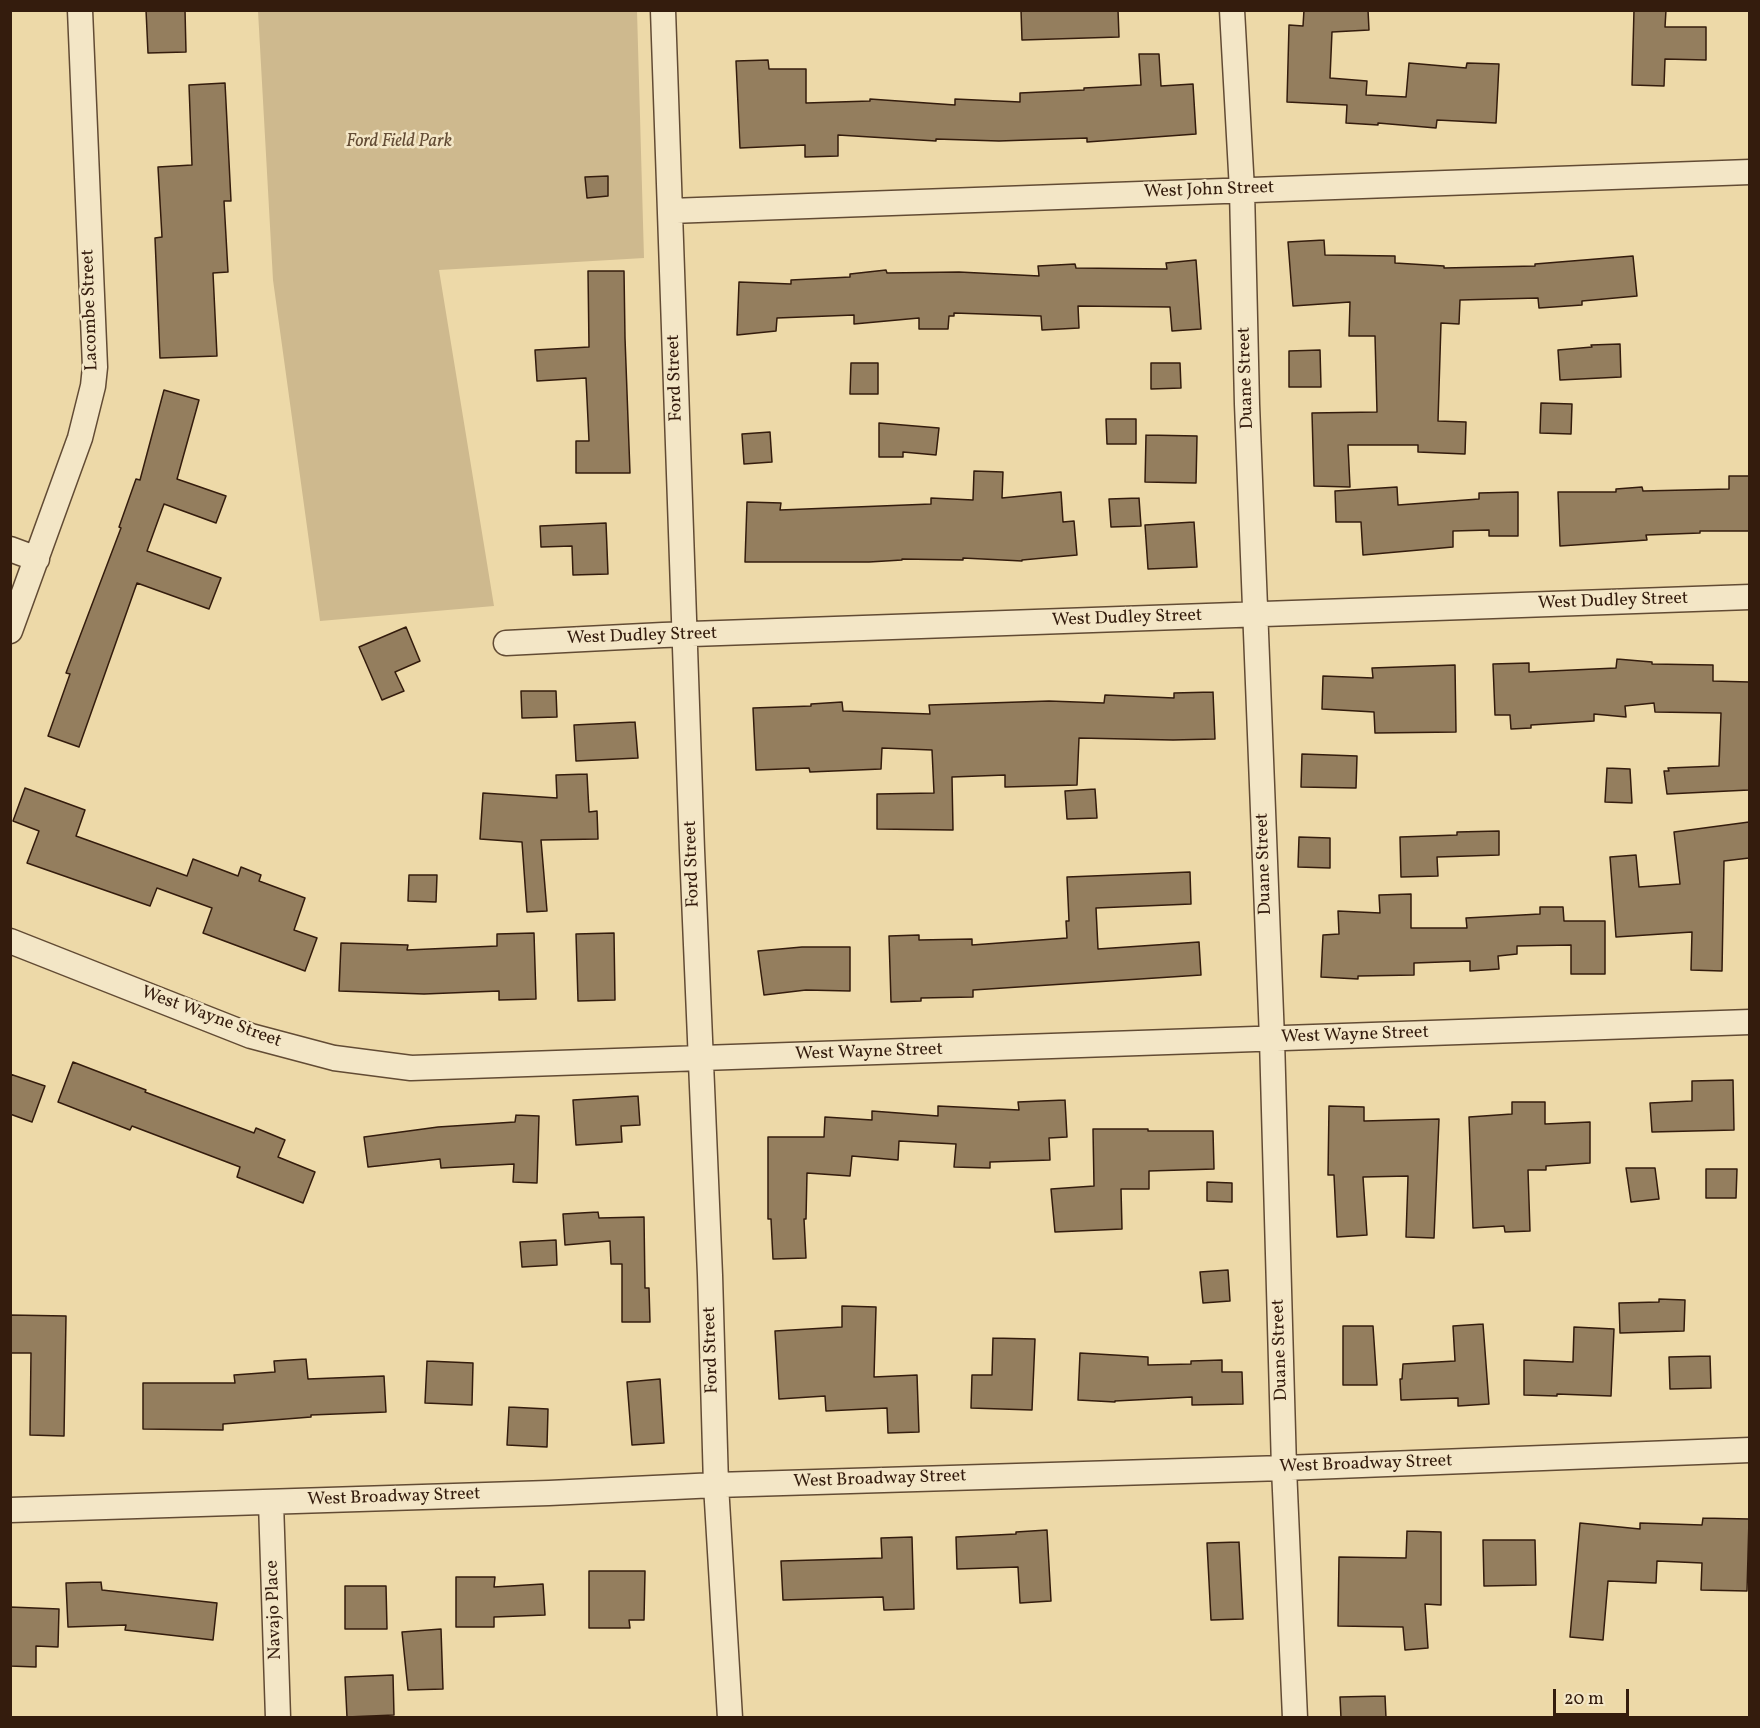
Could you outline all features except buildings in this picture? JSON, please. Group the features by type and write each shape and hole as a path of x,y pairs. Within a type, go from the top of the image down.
{"street":[{"name":"Lacombe Street","path":"10,631 80,438 93,386 80,10"},
{"name":"Ford Street","path":"663,10 716,1485 730,1718"},
{"name":"Duane Street","path":"1232,10 1242,190 1247,404 1272,1039 1284,1468 1295,1718"},
{"name":"West John Street","path":"670,211 1749,172"},
{"path":"10,549 37,559"},
{"name":"West Dudley Street","path":"506,643 1749,597"},
{"name":"West Wayne Street","path":"10,941 252,1036 334,1058 411,1068 1749,1022"},
{"name":"West Broadway Street","path":"10,1510 1284,1468 1749,1449"},
{"name":"Navajo Place","path":"271,1502 278,1718"}],"green space":[{"name":"Ford Field Park","path":"258,11 637,11 644,258 439,270 494,606 320,621 273,280"}]}
